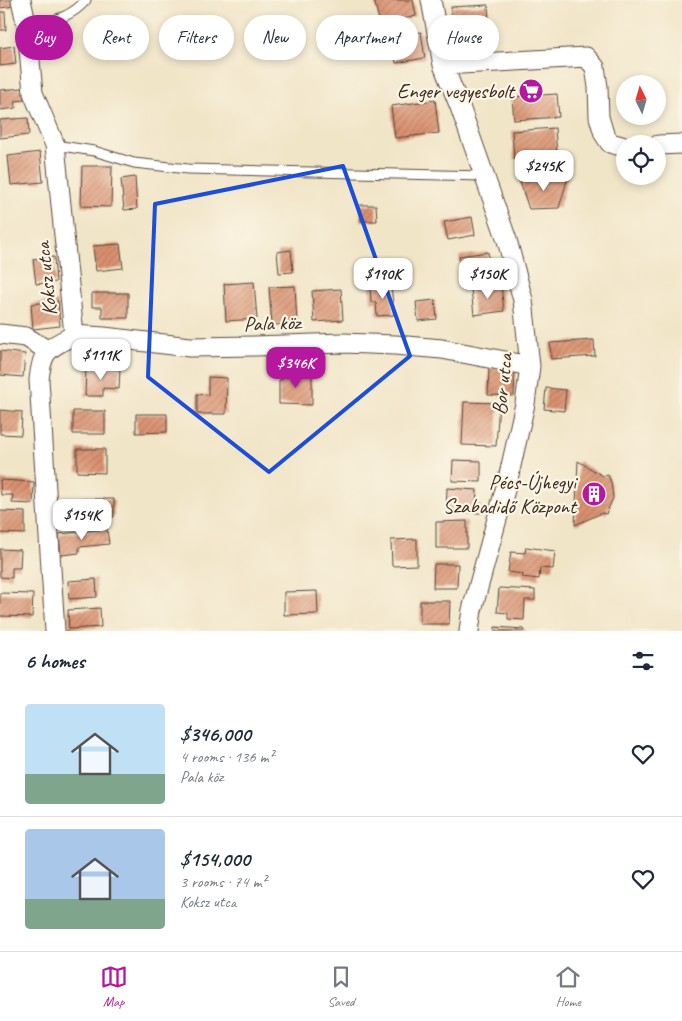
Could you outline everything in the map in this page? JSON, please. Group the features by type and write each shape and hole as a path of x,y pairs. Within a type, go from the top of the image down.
{"street":[{"name":"Koksz utca","path":"21,0 24,15"},
{"name":"Bor utca","path":"431,0 443,65 460,107 507,240 523,300 530,366 526,404 468,631"},
{"path":"443,65 586,56 595,67 599,117 604,134 616,144"},
{"name":"Koksz utca","path":"30,60 33,93 55,145 74,336 48,350"},
{"path":"666,145 682,144"},
{"path":"0,334 26,338 48,350 40,364 39,380 55,631"},
{"name":"Pala köz","path":"74,336 104,337 190,347 343,343 395,345 442,350 530,366"}],"lane":[{"path":"67,15 78,9 86,0"},
{"path":"55,145 94,151 134,163 188,169 484,176"}],"highlighted area":[{"path":"343,166 410,356 269,472 148,377 155,204"}],"building":[{"path":"0,0 14,0 15,6 0,8"},
{"path":"374,0 413,0 416,15 378,15"},
{"path":"488,5 489,15 451,15 451,7"},
{"path":"0,12 5,12 6,30 0,30"},
{"path":"418,32 421,32 425,58 418,59"},
{"path":"14,46 16,64 0,66 0,48"},
{"path":"395,60 413,60 396,63"},
{"path":"23,88 24,100 15,101 16,108 0,110 0,90"},
{"path":"557,94 559,117 514,120 512,97"},
{"path":"435,100 439,133 395,138 391,106"},
{"path":"28,118 29,135 0,138 0,120"},
{"path":"555,128 557,156 514,159 512,131"},
{"path":"40,152 43,182 11,185 8,156"},
{"path":"82,166 112,166 111,207 81,206"},
{"path":"135,177 137,209 124,210 121,179"},
{"path":"568,177 559,208 529,209 519,179"},
{"path":"360,205 376,205 377,221 361,221"},
{"path":"472,217 475,235 448,240 444,222"},
{"path":"120,244 123,268 96,271 93,246"},
{"path":"291,250 293,272 279,273 277,252"},
{"path":"488,252 491,276 462,280 459,256"},
{"path":"54,257 56,282 36,284 33,259"},
{"path":"254,282 257,319 226,321 224,284"},
{"path":"391,285 394,315 377,316 376,302 371,302 370,287"},
{"path":"501,285 504,311 474,315 471,289"},
{"path":"295,286 297,324 272,325 269,287"},
{"path":"341,289 343,320 314,322 312,291"},
{"path":"92,293 128,293 128,318 102,318 102,307 92,307"},
{"path":"435,300 437,319 418,321 416,302"},
{"path":"58,301 60,326 33,329 31,304"},
{"path":"594,340 595,356 551,359 550,343"},
{"path":"0,351 25,354 23,377 0,375"},
{"path":"86,368 120,369 119,389 103,388 103,396 85,396"},
{"path":"489,368 515,369 514,396 488,395"},
{"path":"282,374 312,374 312,405 279,404 279,380 282,380"},
{"path":"208,377 227,378 226,414 197,414 197,394 208,395"},
{"path":"546,388 566,390 564,411 544,409"},
{"path":"464,402 499,403 496,446 462,445"},
{"path":"0,410 22,412 21,435 0,434"},
{"path":"73,411 105,411 105,434 73,434"},
{"path":"136,414 167,414 167,432 136,433"},
{"path":"77,449 105,449 105,473 77,472"},
{"path":"453,460 481,461 481,482 452,481"},
{"name":"Pécs-Újhegyi Szabadidő Központ","path":"578,461 603,476 608,475 613,498 606,514 602,513 575,525"},
{"path":"0,480 34,482 33,504 12,503 13,495 1,495"},
{"path":"447,488 477,490 476,504 481,504 481,513 446,512"},
{"path":"79,499 114,499 114,517 90,517 90,513 79,513"},
{"path":"0,511 25,512 25,534 0,533"},
{"path":"467,521 467,548 436,548 436,522"},
{"path":"107,529 109,544 79,547 79,553 61,555 59,534"},
{"path":"417,539 417,565 392,566 391,540"},
{"path":"526,547 555,551 553,569 540,568 539,579 522,577 523,574 508,572 511,552 525,553"},
{"path":"0,549 21,550 20,568 12,568 12,578 0,577"},
{"path":"434,564 458,564 457,588 433,588"},
{"path":"96,579 97,597 69,599 68,581"},
{"path":"499,588 535,590 535,600 525,600 524,620 508,619 508,613 497,612"},
{"path":"317,591 318,614 284,615 284,592"},
{"path":"0,593 33,594 32,617 0,616"},
{"path":"420,601 450,601 449,624 420,624"},
{"path":"100,608 101,627 69,629 68,610"},
{"path":"495,627 524,629 524,631 495,631"}],"place":[{"name":"Enger vegyesbolt","path":"531,91"},
{"name":"Pécs-Újhegyi Szabadidő Központ","path":"594,494"}]}
